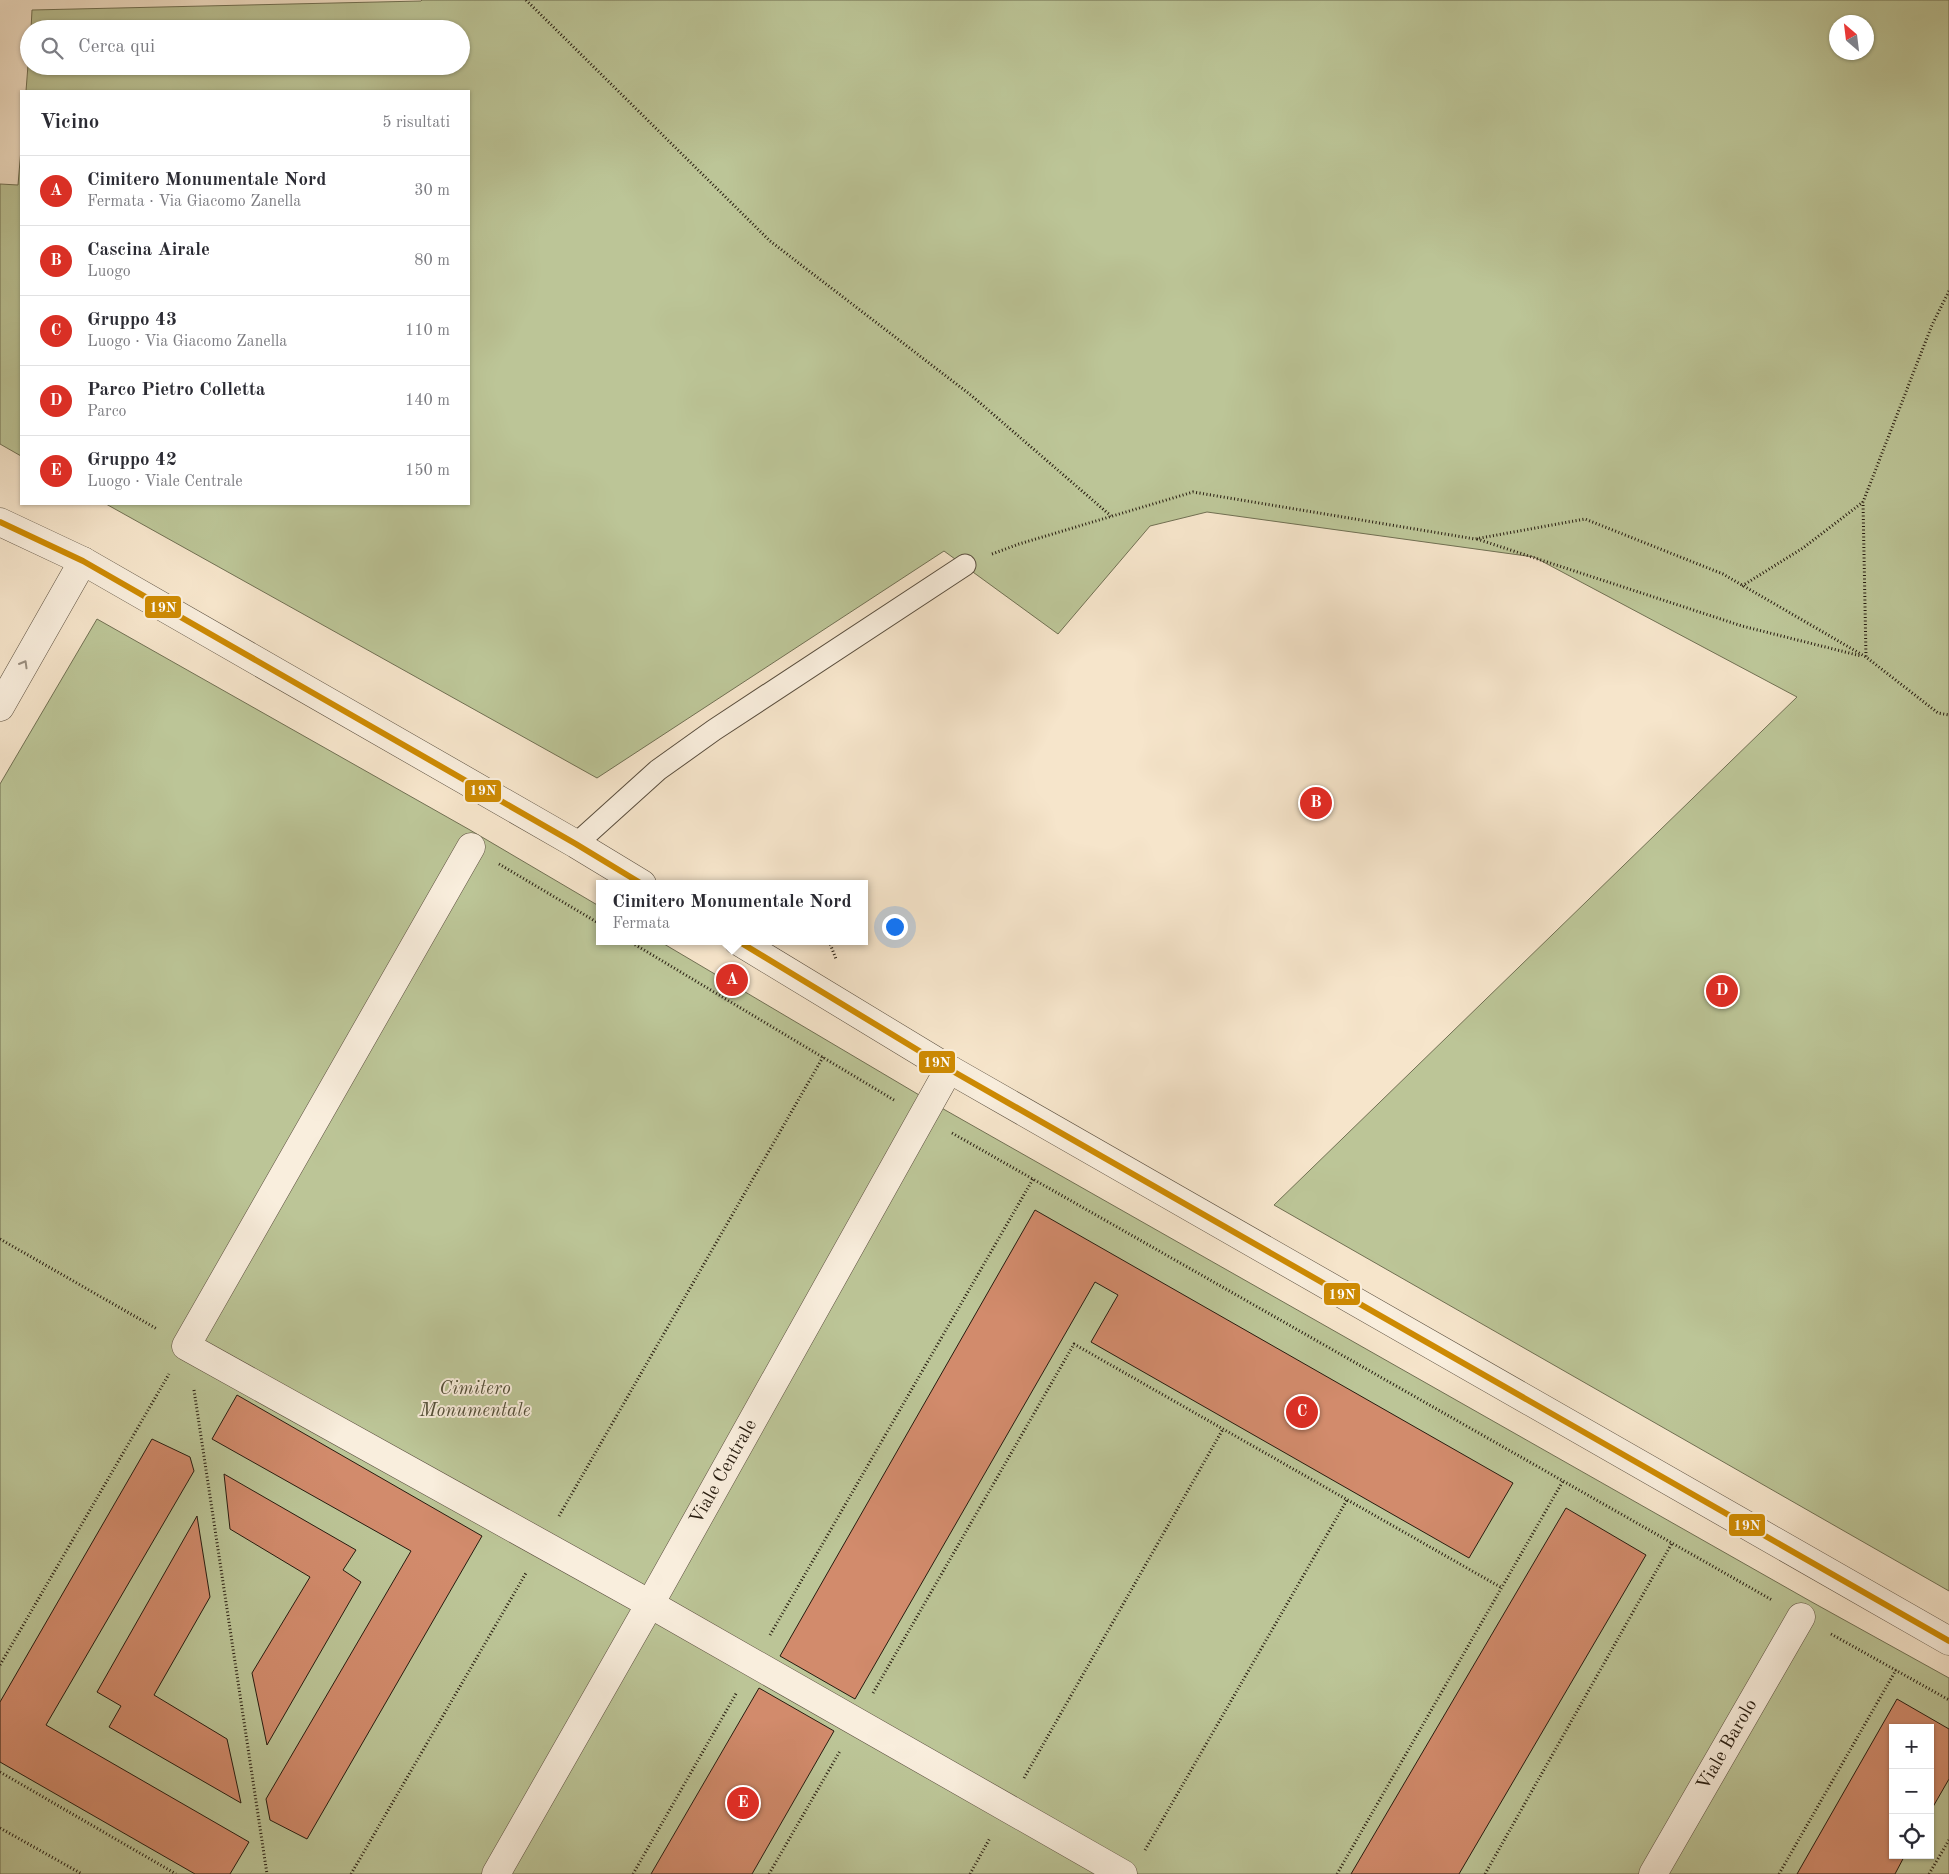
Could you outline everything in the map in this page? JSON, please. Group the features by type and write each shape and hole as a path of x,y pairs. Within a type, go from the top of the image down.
{"street":[{"path":"0,522 83,561 635,880"},
{"path":"0,707 83,561"},
{"path":"471,847 186,1346 650,1604 1008,1808 1132,1866"},
{"path":"745,945 949,1069 1949,1641"},
{"name":"Viale Centrale","path":"496,1874 650,1604 949,1069"},
{"name":"Viale Barolo","path":"1653,1874 1801,1617"}],"lane":[{"path":"576,844 658,770 714,730 965,566"}],"path":[{"path":"526,0 770,241 972,396 1111,516"},
{"path":"1866,657 1863,502 1932,324 1949,291"},
{"path":"965,566 1019,544 1193,492 1475,539 1742,626 1866,657"},
{"path":"1742,586 1803,548 1863,502"},
{"path":"1475,539 1585,519 1723,574 1866,657 1938,713 1949,715"},
{"path":"471,847 596,922"},
{"path":"635,945 923,1116 1949,1700"},
{"path":"351,1874 823,1057"},
{"path":"633,1874 1033,1179"},
{"path":"0,1239 186,1346"},
{"path":"769,1874 1074,1344 1502,1588"},
{"path":"0,1666 186,1346"},
{"path":"186,1346 267,1874"},
{"path":"970,1874 1223,1429"},
{"path":"1337,1874 1563,1481"},
{"path":"1132,1866 1348,1500"},
{"path":"1484,1874 1672,1543"},
{"path":"1779,1874 1896,1670"},
{"path":"0,1772 176,1874"},
{"path":"0,1828 82,1874"},
{"path":"1930,1874 1949,1840"}],"green space":[{"path":"422,0 1949,0 1949,1591 1274,1205 1797,697 1534,557 1207,512 1150,526 1058,634 944,551 597,778 108,505 470,505 470,90 26,90 27,75 470,75 470,20 31,20 32,10"},
{"path":"20,161 20,455 0,444 0,184 18,185"},
{"name":"Cimitero Monumentale","path":"97,619 470,830 596,904 596,945 666,945 931,1102 1949,1678 1949,1874 0,1874 0,784"}],"building":[{"path":"1035,1210 1513,1483 1469,1558 1091,1342 1118,1295 1095,1282 855,1699 780,1656"},
{"path":"237,1395 482,1536 307,1839 270,1820 266,1799 411,1551 212,1439"},
{"path":"152,1439 190,1457 194,1471 46,1725 249,1842 230,1874 195,1874 0,1762 0,1702"},
{"path":"224,1474 356,1550 343,1570 361,1582 267,1745 252,1673 310,1577 230,1529"},
{"path":"1566,1508 1646,1555 1459,1874 1351,1874"},
{"path":"197,1516 210,1597 154,1695 227,1739 241,1803 109,1727 121,1706 97,1692"},
{"path":"759,1688 834,1731 752,1874 651,1874"},
{"path":"1897,1699 1949,1729 1949,1779 1934,1805 1934,1724 1889,1724 1889,1859 1903,1859 1895,1874 1797,1874"}],"transit line":[{"name":"19N","path":"0,522 83,561 635,880"},
{"name":"19N","path":"745,945 949,1069 1949,1641"}],"place":[{"name":"Cascina Airale","path":"1316,803"},
{"name":"Cimitero Monumentale Nord","path":"732,980"},
{"name":"Parco Pietro Colletta","path":"1722,991"},
{"name":"Gruppo 43","path":"1302,1412"},
{"name":"Gruppo 42","path":"743,1803"}]}
